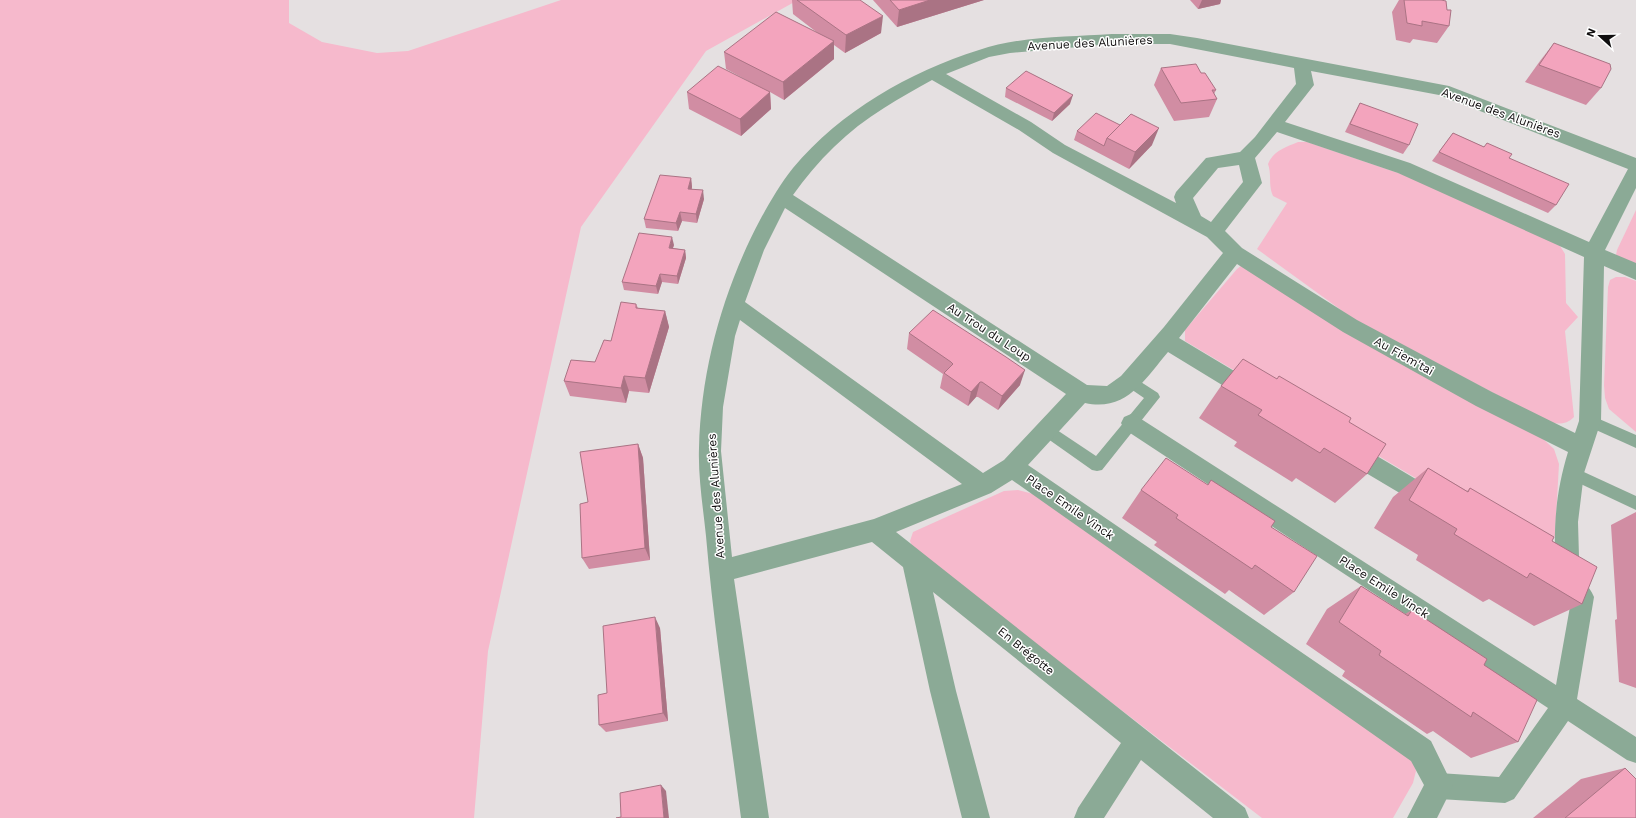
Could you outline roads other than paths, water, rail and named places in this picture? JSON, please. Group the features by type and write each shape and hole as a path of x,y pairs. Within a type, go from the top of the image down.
{"street":[{"name":"Avenue des Alunières","path":"755,818 721,571 710,451 712,407 718,371 734,305 754,250 782,197 800,172 847,126 877,104 932,73 984,53 1010,48 1112,39 1170,39 1443,90 1636,165"},
{"path":"1193,220 1183,197 1212,163 1246,157 1274,125 1306,84 1302,64"},
{"path":"721,571 875,530 983,486 1012,467 1081,393 1092,396 1104,396 1115,392 1130,382 1235,253 1214,232 1059,149 1025,126 932,73"},
{"path":"1274,125 1404,168 1636,272"},
{"path":"1214,232 1254,183 1246,157"},
{"path":"1544,565 1564,566 1567,557 1567,515 1574,473 1580,447 1590,421 1594,252 1636,170"},
{"name":"Au Trou du Loup","path":"782,197 1081,393"},
{"name":"Au Fiem'tai","path":"1235,253 1350,326 1484,399 1580,447"},
{"path":"734,305 983,486"},
{"path":"1165,340 1268,402"},
{"name":"Place Emile Vinck","path":"1131,423 1636,751"},
{"path":"1330,439 1453,513"},
{"name":"Place Emile Vinck","path":"1012,467 1421,751 1439,786"},
{"name":"En Brégotte","path":"875,530 1235,818"},
{"path":"914,561 943,691 976,818"},
{"path":"1421,818 1439,786 1505,790 1564,705 1583,597 1544,565"},
{"path":"1088,818 1138,741"}],"lane":[{"path":"1046,430 1097,465 1154,397 1130,382"},
{"path":"1590,421 1636,442"},
{"path":"1574,473 1636,503"}]}
